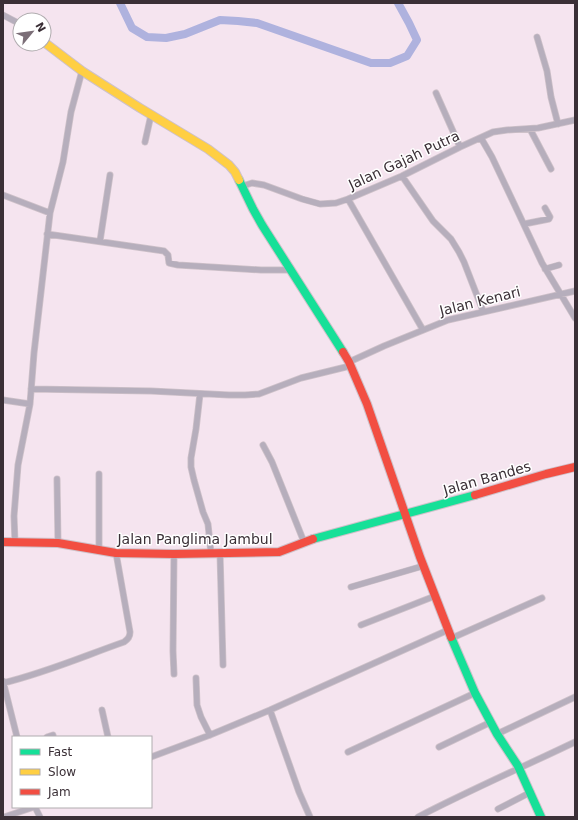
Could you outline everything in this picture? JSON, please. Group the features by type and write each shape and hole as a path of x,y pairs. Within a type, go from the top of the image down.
{"street":[{"path":"3,15 12,20"},
{"path":"537,37 547,71 551,97 558,124"},
{"path":"52,48 82,71 208,150 229,165 235,172 259,220 289,270 350,364 367,404 405,514 448,630 475,693 490,722 517,765 531,792 541,817"},
{"path":"14,543 15,494 18,465 30,404 50,213 62,162 71,112 82,71"},
{"path":"436,93 460,147"},
{"path":"145,142 151,115"},
{"name":"Jalan Gajah Putra","path":"243,186 252,184 264,185 320,204 336,203 402,176 493,132 538,128 575,120"},
{"path":"530,129 551,169"},
{"path":"481,138 492,156 546,269 575,318"},
{"path":"100,241 110,175"},
{"path":"402,176 433,221 451,239 459,252 483,311"},
{"path":"3,195 50,213"},
{"path":"348,199 423,330"},
{"path":"524,224 549,219 550,217 545,208"},
{"path":"47,234 164,251 167,253 168,262 170,264 261,270 289,270"},
{"path":"546,269 558,265"},
{"name":"Jalan Kenari","path":"31,389 151,390 200,394 259,394 301,378 350,364 384,346 448,320 575,291"},
{"path":"200,394 191,467 216,553 223,665"},
{"path":"3,400 30,404"},
{"path":"263,445 272,462 304,542"},
{"name":"Jalan Bandes","path":"405,514 575,467"},
{"path":"98,550 99,474"},
{"path":"57,478 58,543"},
{"name":"Jalan Panglima Jambul","path":"3,542 58,543 116,553 174,554 279,552 304,542 405,514"},
{"path":"16,736 3,682 52,669 124,642 129,638 130,632 116,553"},
{"path":"174,554 174,674"},
{"path":"351,587 424,566"},
{"path":"361,625 435,596"},
{"path":"452,638 542,598"},
{"path":"152,757 210,735 270,710 448,630"},
{"path":"196,678 198,705 201,717 210,735"},
{"path":"348,752 475,693"},
{"path":"497,734 575,697"},
{"path":"102,710 108,736"},
{"path":"270,710 299,792 310,817"},
{"path":"439,747 490,722"},
{"path":"418,817 517,765 575,742"},
{"path":"498,809 531,792"},
{"path":"4,817 31,808"},
{"path":"35,808 40,817"}],"waterway":[{"path":"120,3 132,28 147,37 166,38 185,34 220,20 257,23 371,63 390,63 407,56 417,40 398,3"}],"traffic: fast":[{"path":"239,180 262,225 343,352"},
{"path":"313,539 475,495"},
{"path":"451,637 475,693 497,734 518,766 541,817"}],"traffic: slow":[{"path":"52,48 82,71 208,149 229,165 239,180"}],"traffic: jam":[{"path":"343,352 349,362 367,404 420,557 451,637"},
{"path":"475,495 575,467"},
{"path":"3,542 58,543 116,553 174,554 279,552 313,539"}]}
